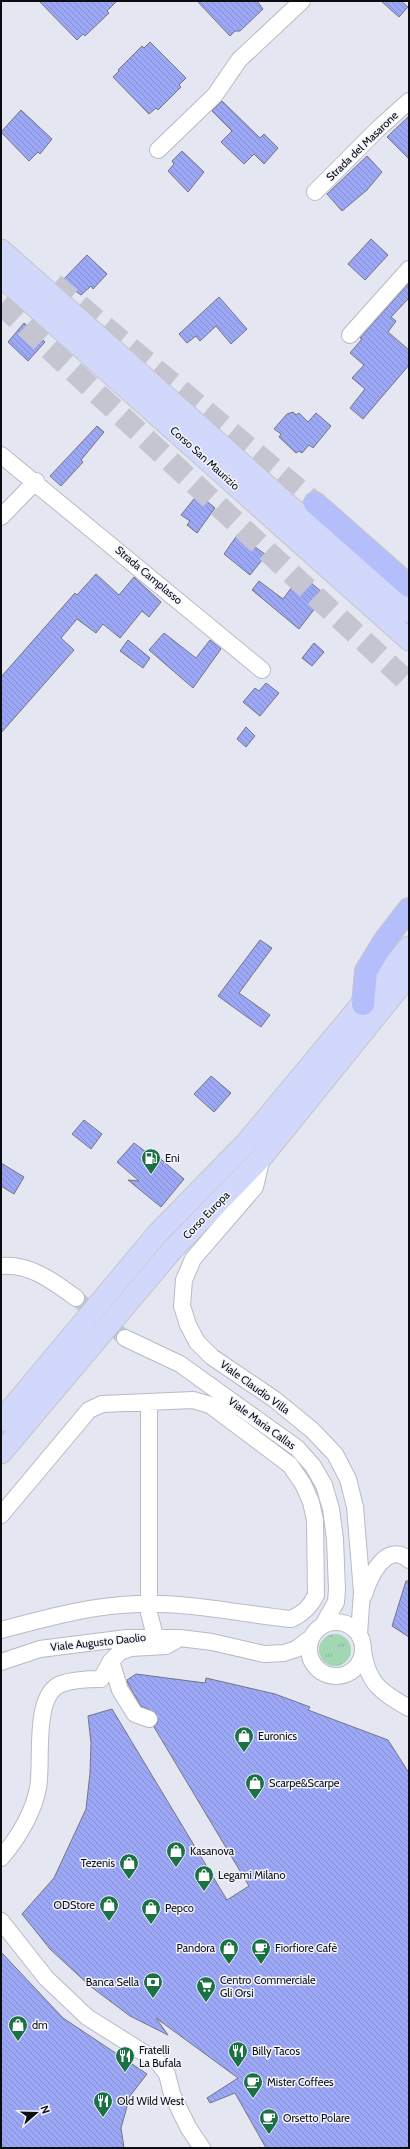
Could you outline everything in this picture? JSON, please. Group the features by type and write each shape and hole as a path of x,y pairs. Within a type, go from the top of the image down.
{"highway":[{"path":"315,503 409,586"},
{"path":"363,1004 366,971 385,940 409,909"}],"main road":[{"name":"Corso San Maurizio","path":"1,250 409,612"},
{"name":"Corso San Maurizio","path":"1,276 409,640"},
{"name":"Corso Europa","path":"1,1421 158,1234 246,1143 409,947"},
{"name":"Corso Europa","path":"1,1453 173,1249 262,1156 409,975"}],"street":[{"path":"158,150 215,95 239,60 302,1"},
{"name":"Strada del Masarone","path":"315,192 379,128 409,101"},
{"path":"350,335 409,269"},
{"name":"Strada Camplasso","path":"1,455 36,481 262,670"},
{"path":"1,517 36,481"},
{"name":"Viale Claudio Villa","path":"262,1156 256,1187 193,1259 184,1280 182,1306 188,1325 197,1342 212,1357 274,1399 312,1430 335,1454 348,1479 355,1507 362,1592 359,1613 359,1634"},
{"path":"1,1266 30,1269 51,1280 76,1298"},
{"name":"Viale Maria Callas","path":"125,1338 180,1364 297,1448 313,1466 324,1485 331,1509 335,1539 338,1590 336,1602 323,1625"},
{"path":"1,1515 89,1410 102,1404 193,1400 210,1405 290,1465 303,1484 311,1502 314,1514 316,1595 312,1603 300,1615 291,1619 201,1607 148,1604 95,1608 49,1617 1,1630"},
{"path":"149,1402 148,1604 155,1636"},
{"path":"359,1613 368,1579 375,1567 390,1556 398,1555 409,1560"},
{"path":"363,1650 361,1660 352,1671 339,1676 330,1676 321,1672 310,1657 311,1638 316,1631 323,1625 339,1622 347,1624 359,1634 363,1650 366,1668 375,1686 409,1708"},
{"name":"Viale Augusto Daolio","path":"1,1662 40,1649 92,1641 155,1636 212,1642 264,1654 284,1654 296,1649 311,1638"},
{"path":"1,1858 21,1831 31,1810 38,1789 41,1770 40,1729 44,1706 49,1694 60,1684 101,1679 111,1661 120,1652 131,1648 166,1646 180,1638"},
{"path":"111,1661 120,1690 135,1714 149,1719"},
{"path":"1,1921 46,1978 87,2017 157,2061 167,2074 172,2094 188,2127 202,2148"}],"green space":[{"path":"332,1634 338,1634 348,1641 351,1650 350,1656 344,1663 338,1666 332,1666 322,1659 319,1653 319,1647 326,1637"}],"building":[{"path":"39,1 117,1 107,11 109,13 85,36 83,34 77,40"},
{"path":"197,1 257,1 263,9 240,31 235,31 230,36"},
{"path":"381,1 401,1 408,7 399,17"},
{"path":"150,42 186,78 179,85 181,87 158,110 156,108 149,114 113,77 142,46 144,48"},
{"path":"222,101 260,138 264,134 278,148 264,164 254,154 244,164 221,142 232,131 212,111"},
{"path":"21,110 52,139 40,154 38,152 29,161 1,132"},
{"path":"409,116 409,159 387,137"},
{"path":"182,151 204,172 188,192 168,171 174,164 172,161"},
{"path":"367,156 382,172 367,190 342,211 327,194"},
{"path":"371,239 388,255 365,280 348,264"},
{"path":"87,255 107,274 93,289 91,286 81,295 62,281"},
{"path":"409,283 409,298 391,317 396,321 388,332 409,350 409,365 363,419 350,408 365,389 352,378 364,365 350,353 362,339 360,338"},
{"path":"219,297 247,329 231,344 216,326 200,341 196,336 187,343 179,334"},
{"path":"24,323 45,342 28,361 8,342"},
{"path":"293,412 296,415 299,413 308,422 316,413 331,426 313,448 309,445 302,453 299,451 296,453 279,437 281,434 274,429 287,414"},
{"path":"97,426 104,432 81,460 83,462 61,486 50,476"},
{"path":"198,494 215,508 197,533 187,525 190,521 181,515"},
{"path":"238,534 266,555 250,575 224,554"},
{"path":"96,574 119,595 134,577 161,602 149,617 142,611 120,638 103,624 96,633 77,619 61,638 74,650 1,733 1,677 75,593 77,595"},
{"path":"259,581 283,599 295,583 304,591 310,582 323,593 317,601 319,603 299,629 252,590"},
{"path":"164,633 196,658 210,640 221,649 193,688 149,650"},
{"path":"128,640 150,658 143,668 120,651"},
{"path":"314,643 324,652 312,666 302,658"},
{"path":"266,683 279,693 260,716 243,702 255,688 259,691"},
{"path":"246,727 255,736 246,747 237,739"},
{"path":"260,940 272,948 239,993 270,1015 261,1027 218,996"},
{"path":"211,1076 231,1093 214,1112 194,1094"},
{"path":"84,1120 102,1134 91,1149 72,1134"},
{"path":"134,1143 146,1152 149,1149 184,1179 161,1207 128,1180 139,1181 117,1162"},
{"path":"1,1163 24,1177 14,1194 1,1186"},
{"path":"406,1581 409,1581 409,1637 392,1626"},
{"path":"136,1674 205,1683 206,1678 275,1694 310,1707 308,1710 388,1740 409,1773 409,2148 266,2148 235,2093 210,2103 207,2098 238,2078 156,2018 168,2035 130,2016 90,1986 50,1949 22,1914 54,1878 86,1809 90,1773 91,1743 88,1716 112,1709 227,1900 249,1886 154,1727 158,1722 156,1713 141,1706 128,1684 127,1680"},
{"path":"1,1952 63,2018 147,2074 130,2096 121,2128 124,2148 1,2148"}],"tunnel":[{"path":"54,284 315,503"},
{"path":"1,304 409,683"},
{"path":"76,1298 125,1338"}],"place":[{"name":"Eni","path":"151,1175"},
{"name":"Euronics","path":"244,1753"},
{"name":"Scarpe&Scarpe","path":"255,1800"},
{"name":"Kasanova","path":"176,1868"},
{"name":"Tezenis","path":"129,1880"},
{"name":"Legami Milano","path":"204,1892"},
{"name":"ODStore","path":"109,1922"},
{"name":"Pepco","path":"151,1925"},
{"name":"Pandora","path":"229,1965"},
{"name":"Fiorfiore Cafè","path":"261,1965"},
{"name":"Banca Sella","path":"153,1999"},
{"name":"Centro Commerciale Gli Orsi","path":"206,2003"},
{"name":"dm","path":"18,2042"},
{"name":"Billy Tacos","path":"238,2068"},
{"name":"Fratelli La Bufala","path":"125,2073"},
{"name":"Mister Coffees","path":"253,2099"},
{"name":"Old Wild West","path":"103,2118"},
{"name":"Orsetto Polare","path":"269,2135"}]}
